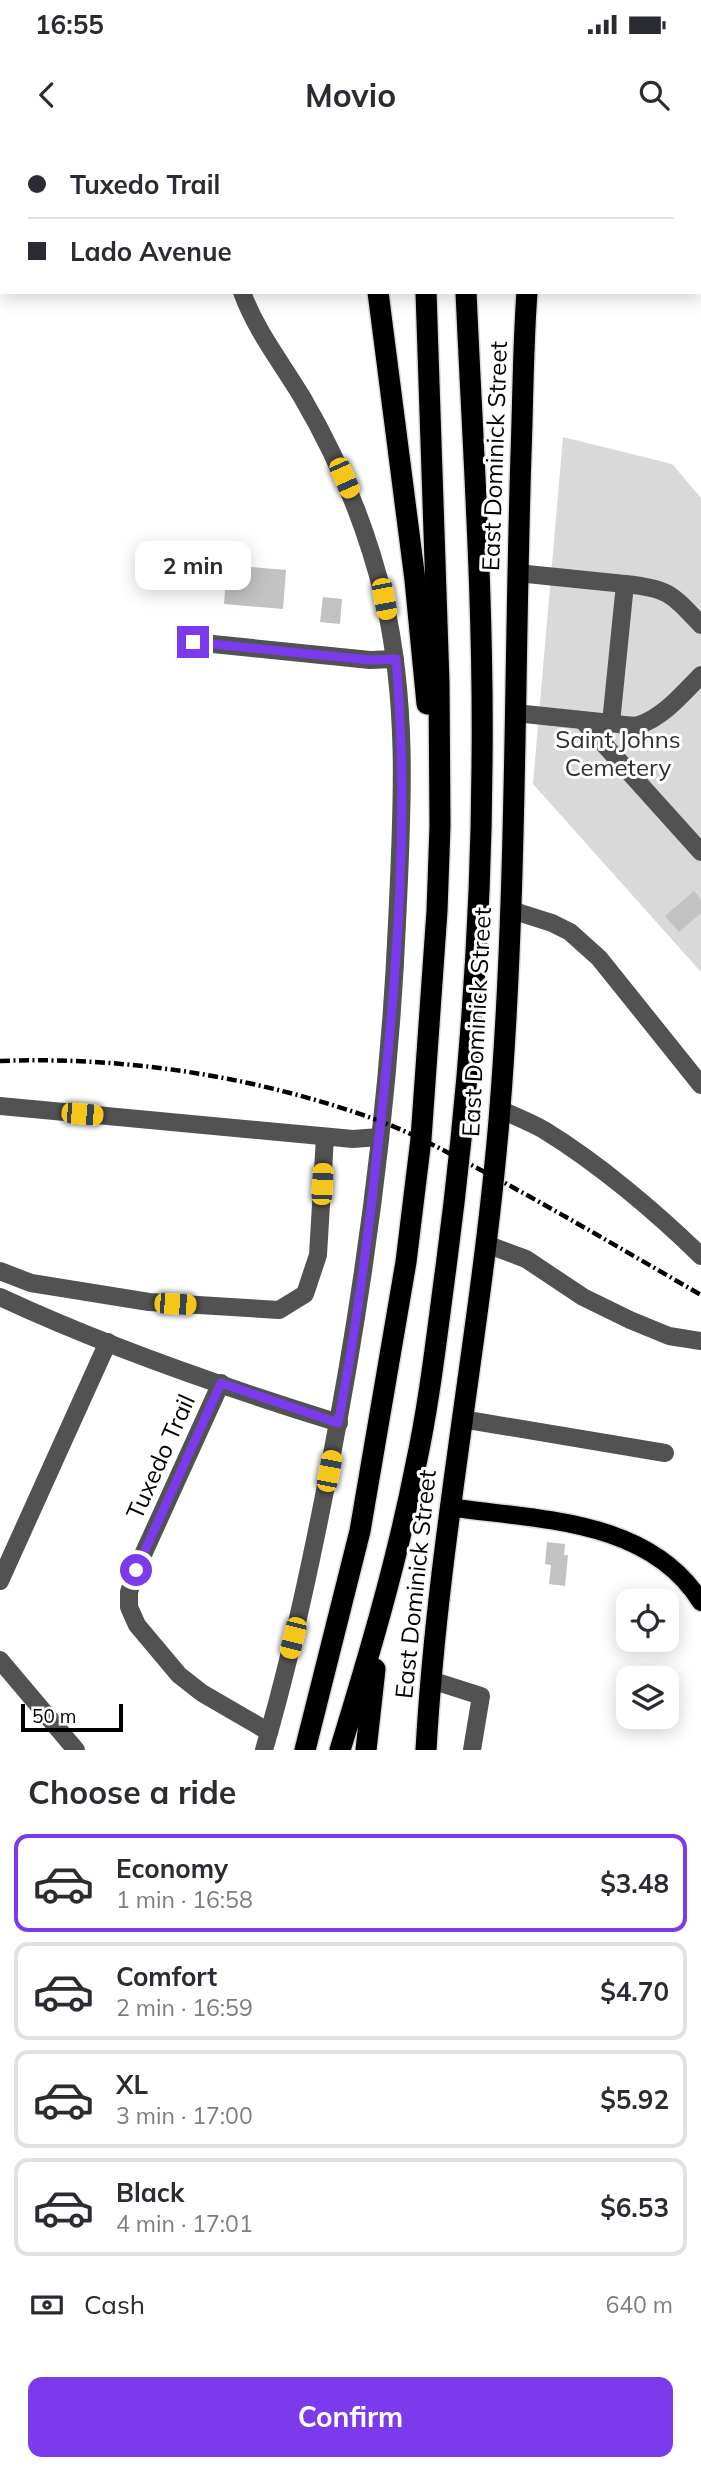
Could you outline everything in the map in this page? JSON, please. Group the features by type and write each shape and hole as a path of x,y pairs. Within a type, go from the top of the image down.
{"highway":[{"path":"379,294 415,580 440,826"},
{"path":"305,1750 360,1531 374,1459 406,1262 421,1139 440,826 439,682 426,294"},
{"path":"340,1750 370,1655 416,1465 430,1381 470,1063 479,908 481,722 478,573 466,294"},
{"name":"East Dominick Street","path":"426,1750 449,1507 486,1244 500,1108 510,950 517,573 527,294"},
{"path":"366,1750 382,1603"}],"main road":[{"path":"449,1507 596,1528 631,1541 656,1555 679,1575 701,1602"}],"street":[{"path":"243,294 257,327 302,398 358,511 384,599 396,659 403,809 395,971 379,1137 355,1335 310,1567 264,1750"},
{"path":"517,573 654,587 669,593 701,625"},
{"path":"611,723 625,584"},
{"path":"193,642 370,660 396,659"},
{"path":"609,750 674,702 701,675"},
{"path":"515,713 638,726"},
{"path":"583,720 701,852"},
{"path":"511,910 552,923 570,932 599,958 701,1085"},
{"path":"0,1106 353,1139 379,1137"},
{"path":"500,1108 544,1130 580,1156 663,1219 701,1256"},
{"path":"0,1271 31,1283 149,1303 279,1310 305,1294 318,1255 325,1136"},
{"path":"486,1244 526,1259 583,1297 630,1320 669,1336 701,1341"},
{"name":"Tuxedo Trail","path":"1,1299 108,1342 338,1423"},
{"path":"0,1581 108,1342"},
{"name":"Tuxedo Trail","path":"221,1383 136,1570 129,1592 129,1607 137,1625 179,1675 202,1693 269,1732"},
{"path":"462,1419 665,1453"},
{"path":"0,1660 76,1750"},
{"path":"431,1680 481,1696 472,1750"}],"green space":[{"name":"Saint Johns Cemetery","path":"563,437 672,464 701,498 701,972 533,784"}],"building":[{"path":"227,565 286,570 283,609 224,604"},
{"path":"323,597 342,599 340,624 320,622"},
{"path":"694,891 701,900 701,913 679,932 665,916"},
{"path":"547,1542 565,1544 564,1555 568,1555 565,1586 549,1584 551,1565 545,1564"}],"railway":[{"path":"0,1061 96,1062 193,1073 288,1092 380,1121 494,1177 701,1295"}],"route":[{"path":"136,1570 221,1383 338,1423 355,1335 377,1161 395,971 403,809 396,659 370,660 193,642"}]}
